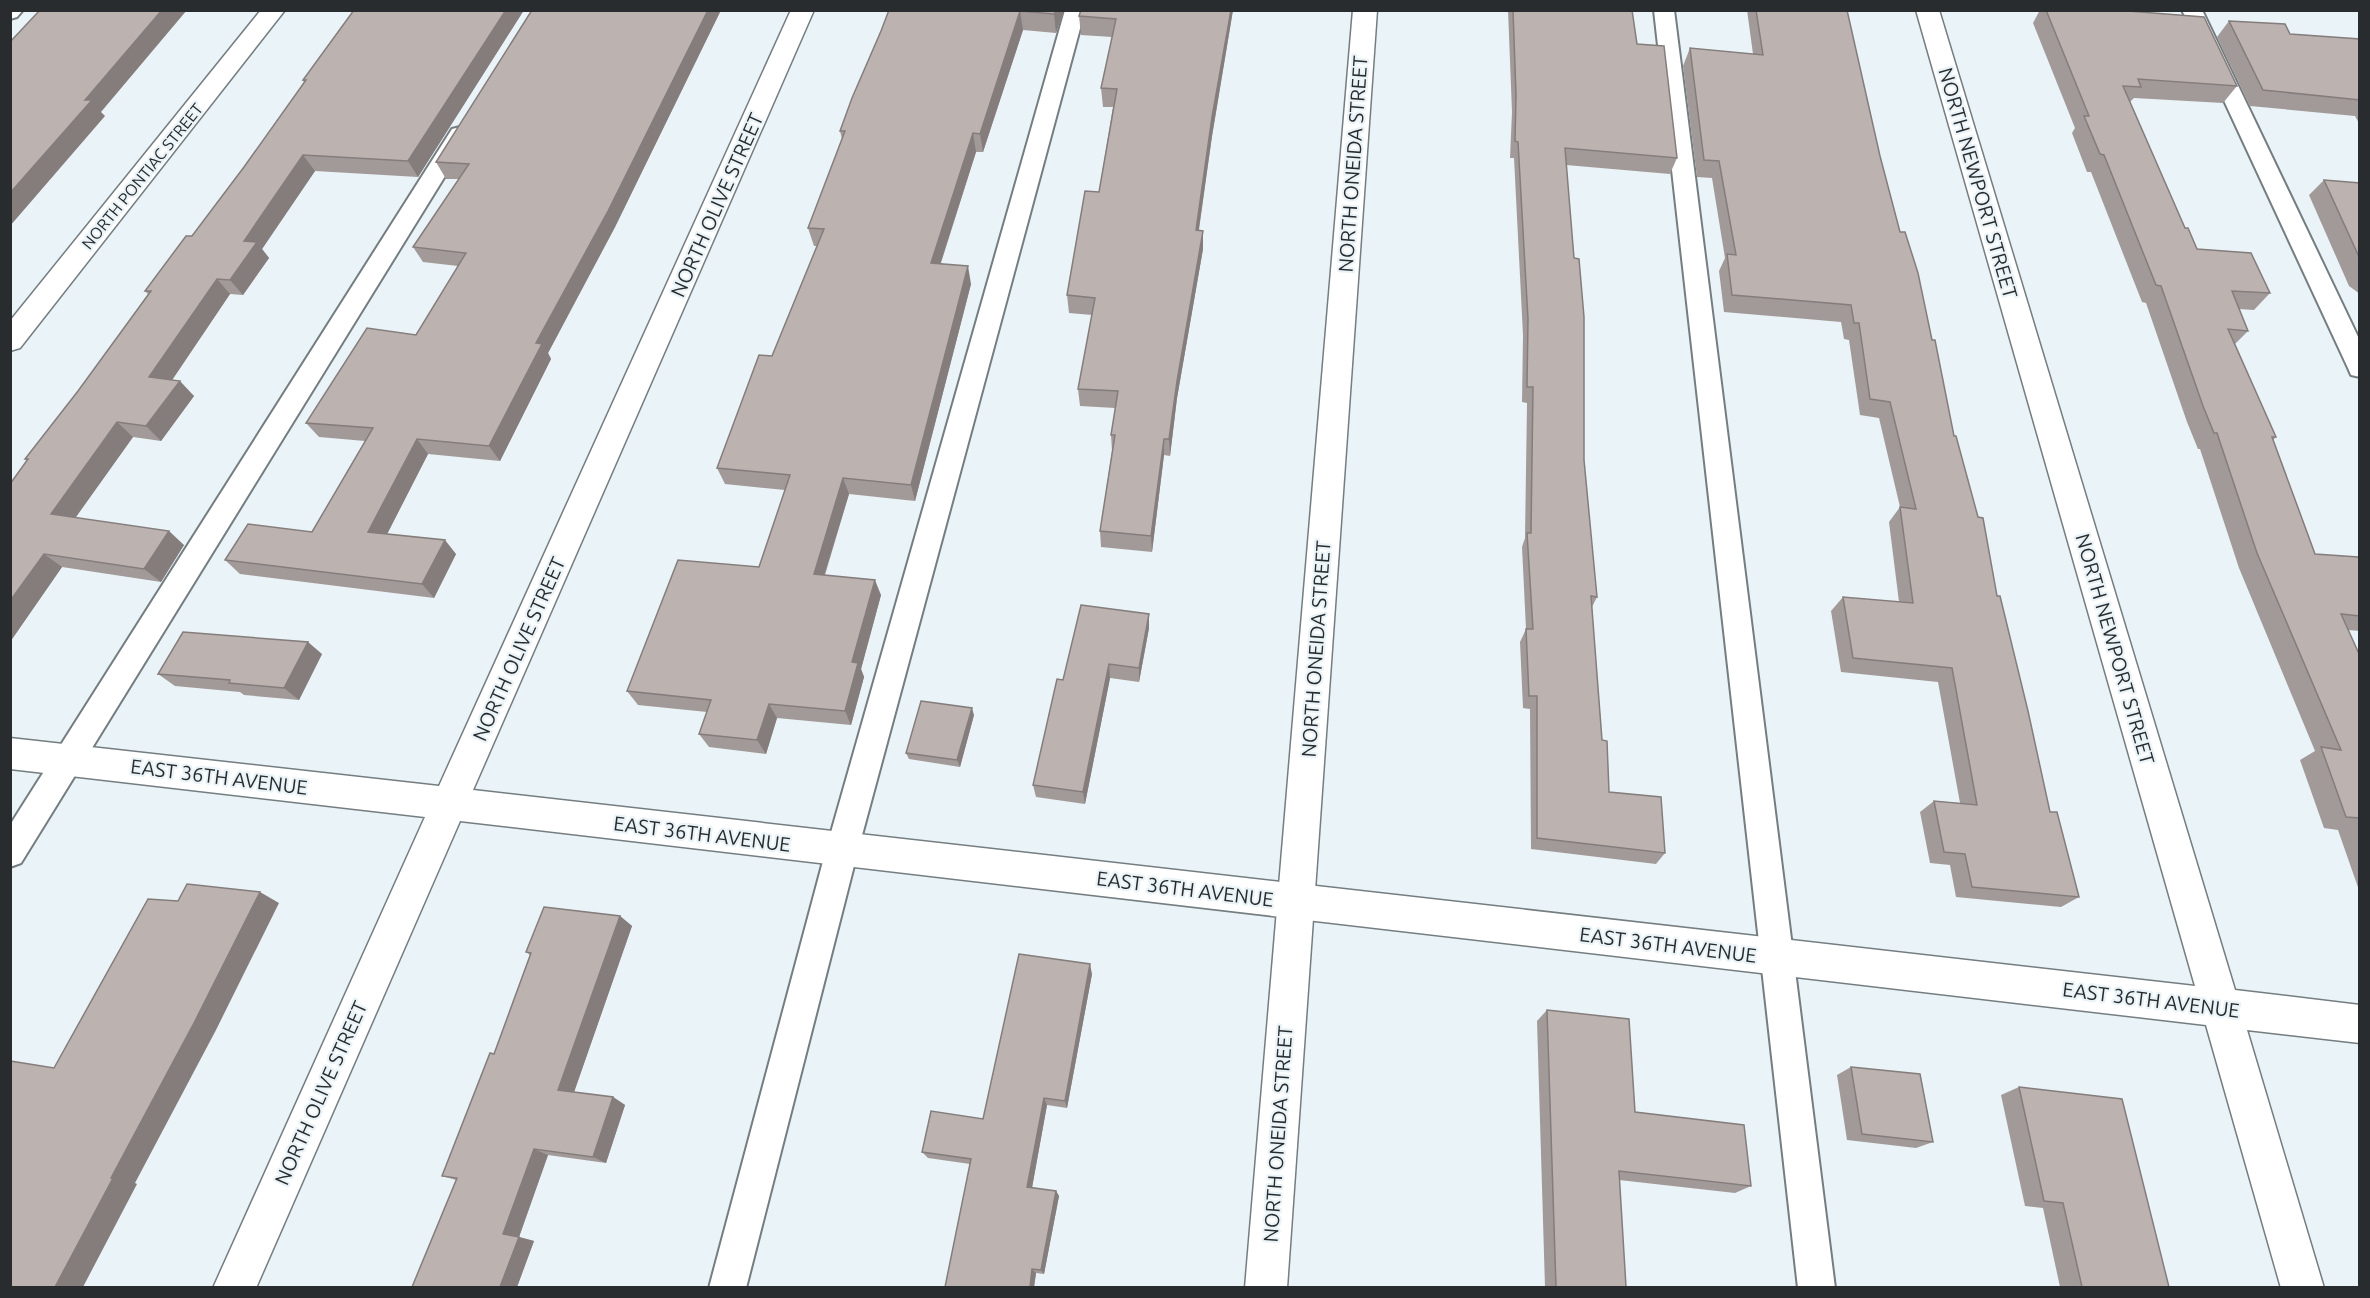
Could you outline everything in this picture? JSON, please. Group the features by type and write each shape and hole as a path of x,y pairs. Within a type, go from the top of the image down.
{"street":[{"name":"NORTH PONTIAC STREET","path":"10,341 274,10"},
{"name":"NORTH OLIVE STREET","path":"234,1287 804,10"},
{"name":"NORTH ONEIDA STREET","path":"1266,1287 1365,10"},
{"name":"NORTH NEWPORT STREET","path":"1927,10 2302,1287"},
{"name":"EAST 36TH AVENUE","path":"10,753 2360,1024"}],"lane":[{"path":"726,1287 842,850 1075,10"},
{"path":"1664,10 1817,1287"},
{"path":"2192,10 2360,368"},
{"path":"10,853 474,112"}],"building":[{"path":"40,10 162,10 85,100 92,100 10,193 10,42"},
{"path":"354,10 506,10 408,161 303,155 244,241 257,242 230,280 217,279 149,377 180,381 146,426 117,422 51,514 169,531 144,569 44,554 10,601 10,484 28,459 25,459 151,291 145,291 186,236 192,236 244,167"},
{"path":"532,10 708,10 608,211 536,343 542,344 489,446 417,439 368,532 445,540 422,584 225,560 248,524 312,532 373,428 306,423 367,328 416,335 466,253 413,247 469,164 436,162"},
{"path":"889,10 1056,10 1054,14 1020,11 980,134 973,133 931,263 968,266 911,485 843,478 814,574 875,580 852,662 858,663 845,711 769,704 757,740 699,734 711,700 627,691 678,560 759,567 790,475 717,468 759,355 772,356 824,229 808,228 845,131 840,131 852,98"},
{"path":"1081,10 1231,10 1212,117 1196,230 1203,231 1169,439 1164,439 1151,536 1100,531 1115,435 1111,435 1118,391 1078,389 1095,298 1067,295 1085,191 1099,192 1117,89 1101,88 1116,19 1079,16"},
{"path":"1513,10 1632,10 1637,44 1664,46 1677,158 1565,148 1574,258 1579,259 1584,317 1584,460 1597,597 1591,596 1602,740 1607,741 1609,792 1661,797 1665,853 1537,838 1537,696 1529,696 1526,629 1533,629 1527,533 1531,533 1533,387 1527,387 1528,319 1518,142 1515,141"},
{"path":"1756,10 1847,10 1880,156 1900,232 1905,232 1918,273 1932,340 1935,340 1954,436 1956,436 1978,517 1983,518 1997,596 2000,596 2050,812 2057,812 2079,897 1972,887 1965,854 1944,852 1934,801 1977,805 1952,668 1853,658 1843,597 1913,603 1900,507 1916,509 1890,402 1870,399 1859,323 1854,323 1851,305 1732,295 1727,254 1736,255 1719,161 1704,160 1690,48 1763,55"},
{"path":"2046,10 2115,10 2204,17 2237,86 2138,79 2141,87 2123,86 2185,228 2188,228 2197,249 2251,253 2270,293 2232,291 2248,331 2228,329 2276,437 2272,437 2315,554 2358,557 2360,561 2360,616 2341,614 2360,656 2360,818 2346,817 2321,747 2341,750 2257,553 2217,433 2214,433 2203,406 2161,286 2156,285 2104,155 2100,154 2084,116 2089,116"},
{"path":"2229,21 2285,24 2290,34 2360,39 2360,100 2263,90"},
{"path":"2324,180 2360,183 2360,259"},
{"path":"1081,605 1149,614 1139,668 1109,664 1083,792 1033,785 1057,679 1063,680"},
{"path":"183,632 308,642 284,688 229,683 230,680 158,674"},
{"path":"921,701 972,708 957,760 906,753"},
{"path":"187,884 260,892 55,1287 10,1287 10,1061 54,1068 148,899 178,901"},
{"path":"544,907 620,916 558,1090 613,1097 593,1157 534,1149 503,1234 519,1237 500,1287 412,1287 457,1178 442,1176 490,1053 494,1054 531,953 526,952"},
{"path":"1019,954 1090,964 1065,1101 1044,1098 1027,1187 1056,1191 1041,1270 1032,1269 1030,1287 945,1287 971,1159 922,1152 931,1111 983,1119"},
{"path":"1547,1010 1629,1019 1635,1112 1744,1125 1751,1186 1619,1171 1626,1287 1556,1287"},
{"path":"1851,1067 1920,1074 1933,1142 1862,1134"},
{"path":"2019,1087 2122,1099 2169,1287 2082,1287 2063,1203 2044,1201"}]}
